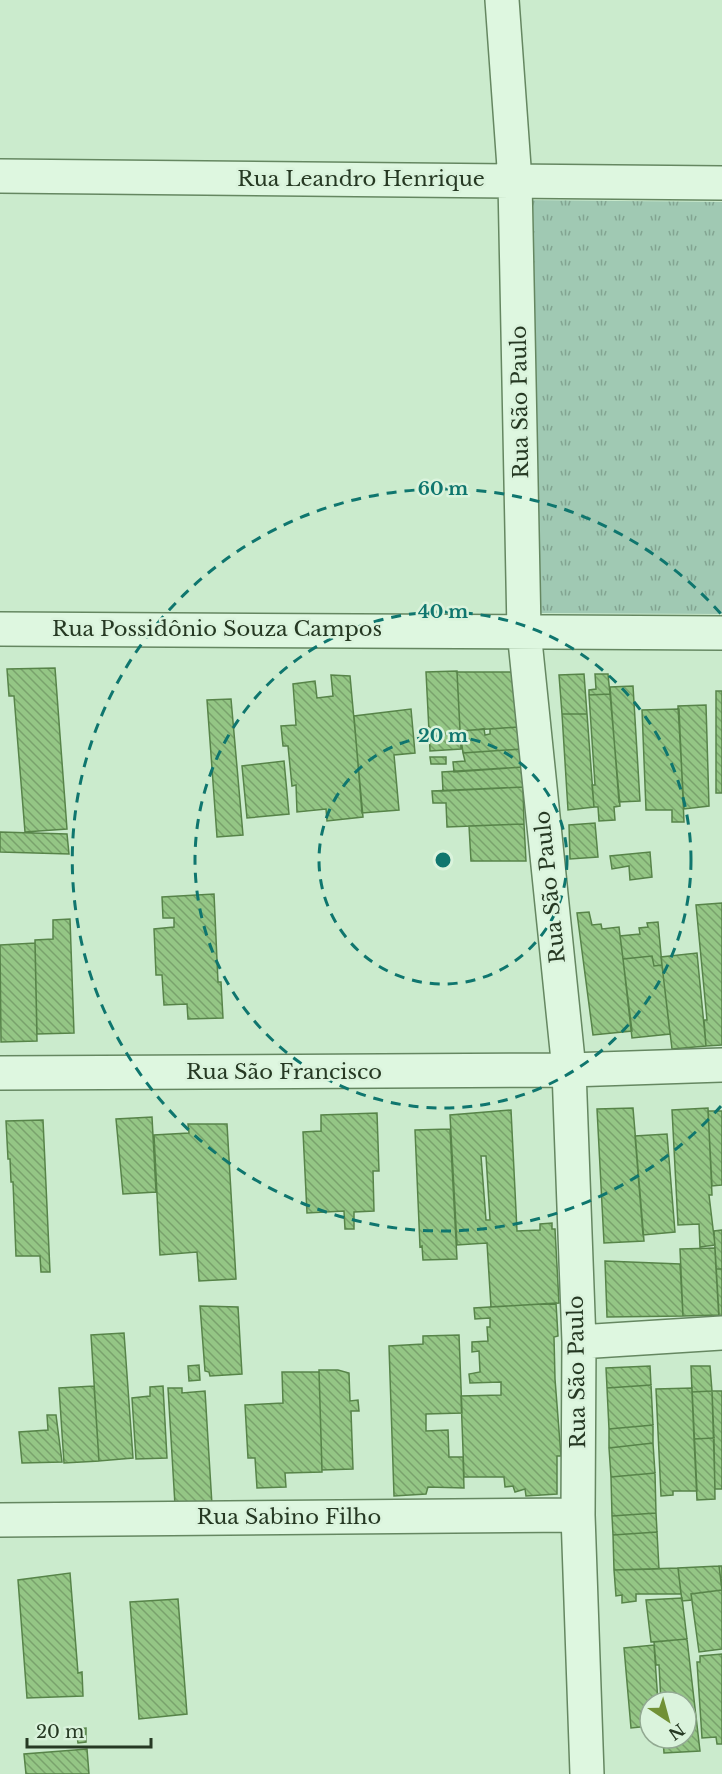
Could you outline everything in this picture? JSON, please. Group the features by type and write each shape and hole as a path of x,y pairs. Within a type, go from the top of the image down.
{"street":[{"name":"Rua São Paulo","path":"502,0 515,181 524,631 569,1070 579,1342 578,1515 587,1774"},
{"name":"Rua Leandro Henrique","path":"0,176 722,183"},
{"name":"Rua Possidônio Souza Campos","path":"0,629 722,633"},
{"name":"Rua São Francisco","path":"0,1074 569,1070 722,1065"},
{"path":"579,1342 722,1333"},
{"name":"Rua Sabino Filho","path":"0,1520 578,1515"}],"green space":[{"path":"522,200 722,202 722,614 533,613"}],"building":[{"path":"55,668 67,829 25,832 14,696 9,696 7,669"},
{"path":"457,671 461,749 430,751 426,672"},
{"path":"457,672 516,672 518,727 460,731"},
{"path":"584,674 587,714 562,714 559,675"},
{"path":"595,674 608,674 610,694 589,695 589,690 596,689"},
{"path":"331,675 350,676 363,817 327,821 326,809 297,812 296,785 292,786 288,746 283,746 281,726 296,725 293,684 315,681 317,698 333,696"},
{"path":"633,686 640,801 619,802 610,687"},
{"path":"716,691 722,691 722,793 716,793"},
{"path":"610,694 620,806 614,807 615,820 599,821 598,807 594,807 592,785 595,785 589,695"},
{"path":"231,699 243,835 217,837 207,700"},
{"path":"706,705 709,806 684,809 678,706"},
{"path":"411,709 415,753 394,755 399,810 362,813 354,716"},
{"path":"679,709 684,822 672,822 672,810 646,810 642,710"},
{"path":"562,714 587,714 594,807 568,810"},
{"path":"518,727 522,749 463,753 460,731 484,729 485,735 490,734 490,729"},
{"path":"522,749 523,767 454,772 453,762 465,761 463,753"},
{"path":"430,757 446,757 446,764 431,764"},
{"path":"284,761 289,814 247,818 242,766"},
{"path":"523,767 524,787 443,791 442,772"},
{"path":"523,787 524,824 447,827 446,803 433,803 432,791"},
{"path":"595,823 598,857 570,859 569,825"},
{"path":"524,824 526,861 471,861 469,826"},
{"path":"0,832 67,834 69,854 0,852"},
{"path":"650,852 652,877 630,880 629,866 612,869 610,856"},
{"path":"214,894 218,982 221,982 223,1018 188,1019 187,1004 164,1005 162,975 156,975 154,929 174,927 174,918 163,918 162,897"},
{"path":"722,903 722,1045 706,1046 704,1020 707,1020 696,905"},
{"path":"589,912 592,925 601,924 602,929 619,927 632,1031 593,1035 577,913"},
{"path":"70,919 74,1033 37,1034 35,940 53,939 53,920"},
{"path":"658,922 662,965 654,966 652,956 623,959 620,936 640,934 639,928 648,927 647,923"},
{"path":"35,943 37,1041 1,1042 0,945"},
{"path":"697,953 706,1046 672,1049 661,957"},
{"path":"652,956 654,966 662,965 670,1034 632,1038 623,959"},
{"path":"633,1108 644,1241 604,1243 597,1109"},
{"path":"708,1108 712,1195 709,1195 715,1245 700,1247 699,1224 678,1225 672,1110"},
{"path":"511,1110 517,1231 540,1230 540,1224 552,1223 552,1229 555,1229 559,1303 491,1307 487,1243 457,1245 450,1115","holes":["481,1156 486,1156 490,1220 486,1220"]},
{"path":"708,1111 722,1111 722,1185 712,1186"},
{"path":"377,1113 379,1171 373,1171 374,1211 354,1212 354,1229 345,1229 344,1211 307,1213 303,1132 321,1131 321,1115"},
{"path":"152,1117 156,1192 123,1194 116,1119"},
{"path":"43,1120 50,1272 41,1272 40,1256 16,1256 13,1182 11,1182 10,1159 8,1159 6,1121"},
{"path":"188,1124 227,1124 236,1279 199,1281 197,1252 160,1255 154,1135 189,1133"},
{"path":"450,1129 457,1259 423,1260 422,1246 420,1247 415,1130"},
{"path":"667,1134 675,1232 643,1235 635,1136"},
{"path":"722,1230 722,1269 716,1269 714,1231"},
{"path":"715,1248 719,1315 683,1316 680,1249"},
{"path":"605,1261 680,1264 683,1316 607,1317"},
{"path":"716,1269 722,1269 722,1319 719,1319"},
{"path":"556,1303 558,1336 554,1337 555,1379 561,1456 557,1456 557,1494 526,1496 525,1489 515,1492 513,1486 505,1487 504,1477 464,1477 461,1396 501,1395 501,1382 470,1383 469,1374 480,1372 479,1351 472,1352 472,1342 488,1341 487,1327 490,1327 490,1318 475,1319 474,1308"},
{"path":"200,1306 238,1307 242,1374 210,1376 209,1372 205,1371"},
{"path":"124,1333 133,1458 99,1461 91,1335"},
{"path":"459,1335 462,1413 426,1414 426,1431 448,1430 449,1457 463,1457 464,1488 428,1487 426,1494 394,1496 389,1346 423,1344 423,1336"},
{"path":"199,1365 200,1380 189,1381 188,1366"},
{"path":"650,1366 651,1385 607,1388 606,1368"},
{"path":"691,1366 710,1366 712,1391 692,1392"},
{"path":"319,1370 338,1370 349,1373 350,1401 358,1400 359,1411 351,1411 353,1469 322,1470"},
{"path":"282,1372 319,1372 322,1472 285,1473 286,1487 257,1488 255,1458 248,1458 245,1405 283,1403"},
{"path":"651,1385 653,1425 609,1429 607,1388"},
{"path":"94,1386 99,1461 64,1463 59,1388"},
{"path":"163,1386 167,1458 136,1459 132,1398 150,1396 150,1387"},
{"path":"168,1388 182,1388 182,1393 205,1391 212,1505 175,1505"},
{"path":"692,1388 697,1491 673,1491 673,1495 661,1496 656,1389"},
{"path":"712,1391 714,1438 694,1439 692,1392"},
{"path":"712,1391 722,1391 722,1489 715,1489"},
{"path":"47,1415 56,1415 62,1462 22,1463 19,1432 48,1430"},
{"path":"653,1425 653,1443 609,1448 609,1429"},
{"path":"714,1438 715,1499 697,1500 694,1439"},
{"path":"653,1443 655,1473 611,1477 609,1448"},
{"path":"655,1473 656,1513 612,1516 611,1477"},
{"path":"656,1513 657,1532 613,1535 612,1516"},
{"path":"657,1532 659,1569 614,1570 613,1535"},
{"path":"719,1566 722,1566 722,1590"},
{"path":"719,1566 722,1590 691,1594 692,1600 682,1601 678,1568"},
{"path":"678,1568 681,1594 636,1594 636,1601 622,1603 622,1595 616,1596 614,1570"},
{"path":"70,1573 78,1673 82,1672 83,1696 27,1698 18,1580"},
{"path":"722,1590 722,1649 699,1652 691,1594"},
{"path":"682,1598 687,1639 651,1642 646,1600"},
{"path":"178,1599 187,1714 139,1719 130,1602"},
{"path":"687,1639 693,1690 660,1690 659,1665 656,1665 654,1642"},
{"path":"654,1645 657,1690 638,1690 638,1727 631,1728 624,1648"},
{"path":"722,1654 722,1744 717,1744 716,1737 702,1738 697,1662 700,1662 700,1656"},
{"path":"86,1728 86,1742 78,1743 76,1729"},
{"path":"698,1734 700,1751 664,1753 664,1750 698,1750"},
{"path":"87,1749 89,1774 26,1774 24,1754"}]}
